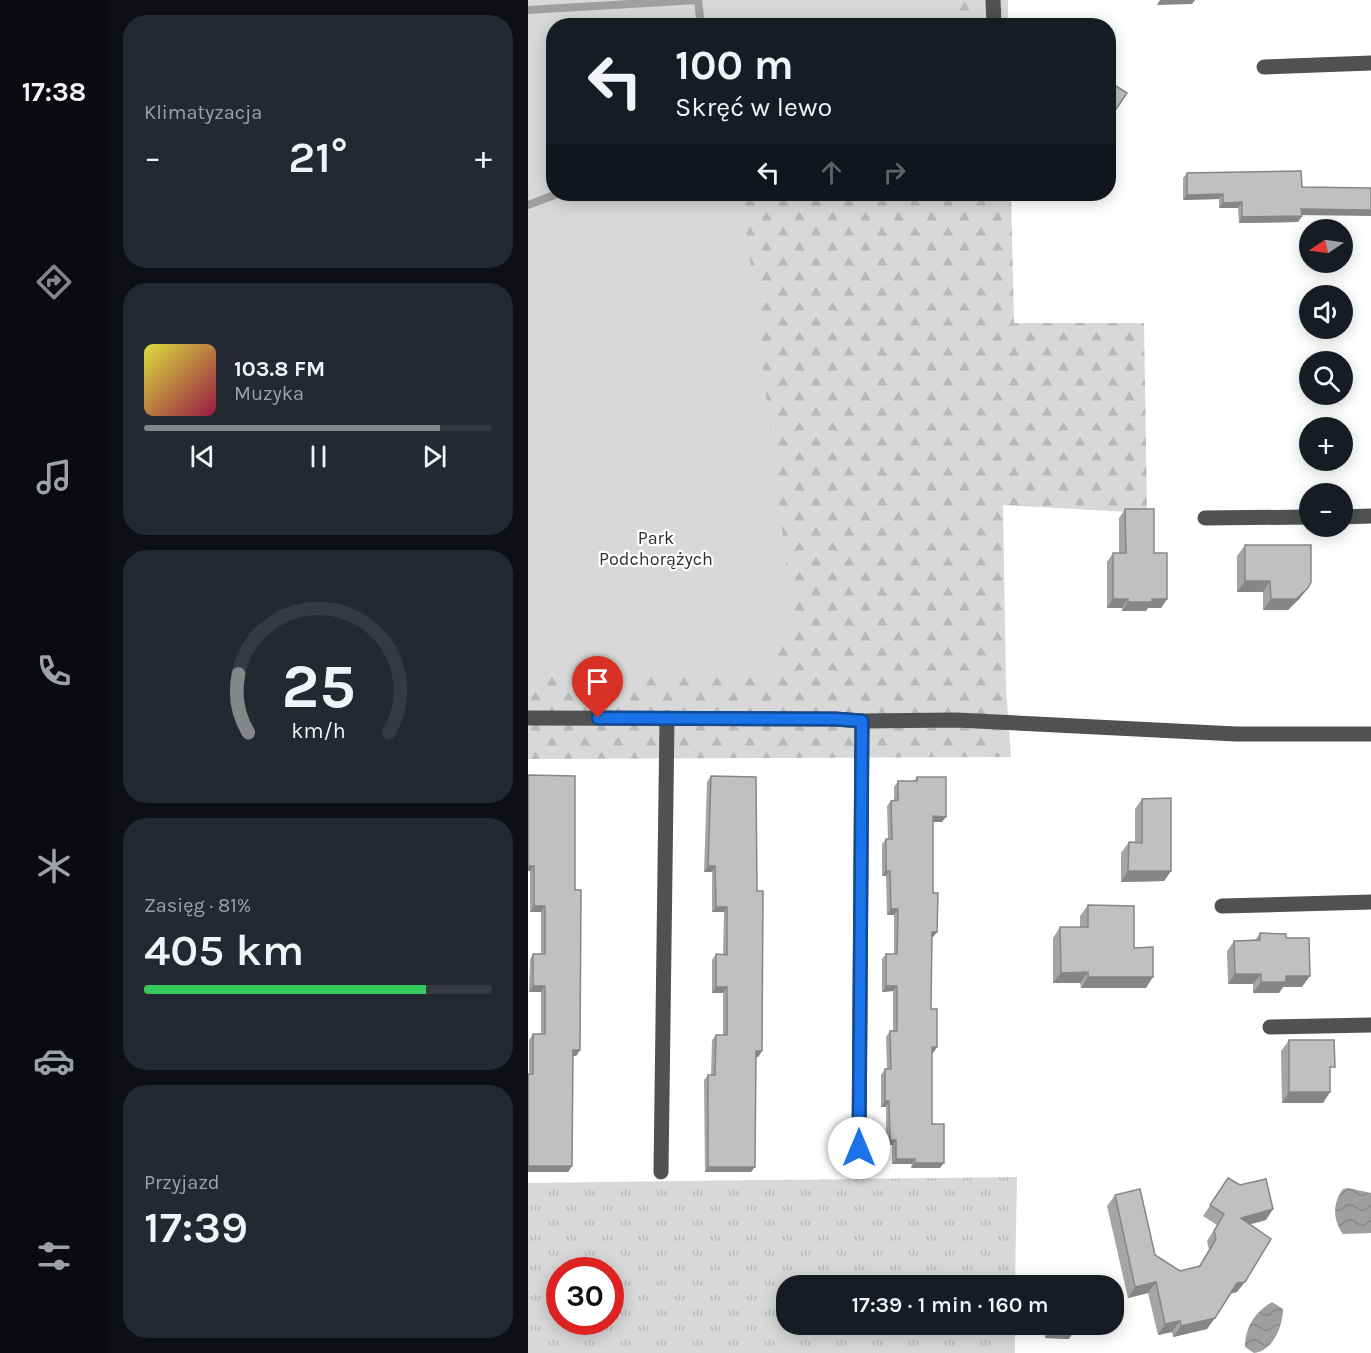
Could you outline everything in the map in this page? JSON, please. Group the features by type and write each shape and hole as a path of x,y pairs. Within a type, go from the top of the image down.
{"street":[{"path":"993,0 994,18"},
{"path":"1264,67 1371,63"},
{"path":"1353,517 1371,516"},
{"path":"1205,518 1299,517"},
{"path":"528,718 956,720 1236,734 1371,734"},
{"path":"661,1172 667,718"},
{"path":"859,1148 862,721"},
{"path":"1222,906 1371,902"},
{"path":"1270,1027 1371,1025"}],"green space":[{"path":"528,0 1008,0 1008,18 546,18 546,201 1011,201 1014,323 1144,323 1147,513 1003,505 1006,688 1011,757 528,759"},
{"name":"Park Podchorążych","path":"528,0 958,0 958,18 546,18 546,201 743,201 793,620 768,678 528,676"},
{"path":"1017,1177 1015,1275 776,1275 776,1335 1015,1335 1015,1353 528,1353 528,1183"}],"water":[{"path":"1343,1189 1371,1193 1371,1233 1343,1234 1340,1229 1335,1212 1337,1200"},
{"path":"1272,1302 1283,1309 1279,1330 1267,1348 1254,1353 1245,1347 1249,1327 1256,1315"}],"building":[{"path":"1116,86 1127,93 1116,109"},
{"path":"1301,171 1302,187 1371,188 1371,210 1301,209 1302,216 1242,217 1242,202 1223,203 1223,194 1187,195 1187,173"},
{"path":"1125,509 1154,509 1154,553 1167,553 1167,599 1152,599 1152,602 1128,602 1128,599 1113,599 1113,553 1126,553"},
{"path":"1245,545 1311,545 1311,582 1308,588 1296,599 1271,599 1270,581 1245,581"},
{"path":"528,775 575,776 575,890 581,890 580,1050 573,1050 572,1166 528,1166 528,1074 533,1074 533,1034 545,1034 545,986 533,986 533,954 545,954 545,906 534,906 534,866 528,866"},
{"path":"711,776 756,777 757,891 763,891 762,1051 756,1051 755,1167 708,1167 708,1075 715,1075 716,1035 727,1035 727,987 716,987 716,954 727,955 727,907 716,907 715,866 708,866"},
{"path":"917,777 946,777 946,817 933,816 933,893 938,893 937,932 932,932 931,1009 937,1009 937,1047 932,1047 932,1124 944,1124 944,1163 915,1163 915,1159 896,1159 896,1140 890,1140 889,1101 885,1101 885,1069 891,1069 890,1031 897,1031 897,986 886,986 886,954 897,954 898,909 891,909 890,871 886,871 886,839 892,839 891,801 898,800 898,781 917,781"},
{"path":"1171,798 1171,871 1128,871 1129,842 1142,843 1142,799"},
{"path":"1088,905 1134,906 1134,948 1153,947 1153,977 1088,977 1088,972 1061,973 1060,927 1088,927"},
{"path":"1260,933 1286,934 1286,938 1309,938 1310,976 1286,976 1286,982 1261,982 1261,974 1235,974 1234,941 1260,940"},
{"path":"1289,1040 1334,1040 1335,1067 1330,1067 1330,1092 1289,1092"},
{"path":"1228,1178 1240,1185 1266,1179 1273,1209 1241,1218 1271,1239 1245,1282 1237,1283 1215,1318 1181,1326 1180,1321 1165,1324 1156,1282 1135,1287 1115,1195 1140,1189 1155,1255 1180,1271 1200,1266 1216,1239 1214,1231 1224,1214 1210,1205"}],"waterway":[{"path":"528,10 698,0 700,18"},
{"path":"528,205 546,198"}],"route":[{"path":"598,718 862,721 859,1148"}]}
